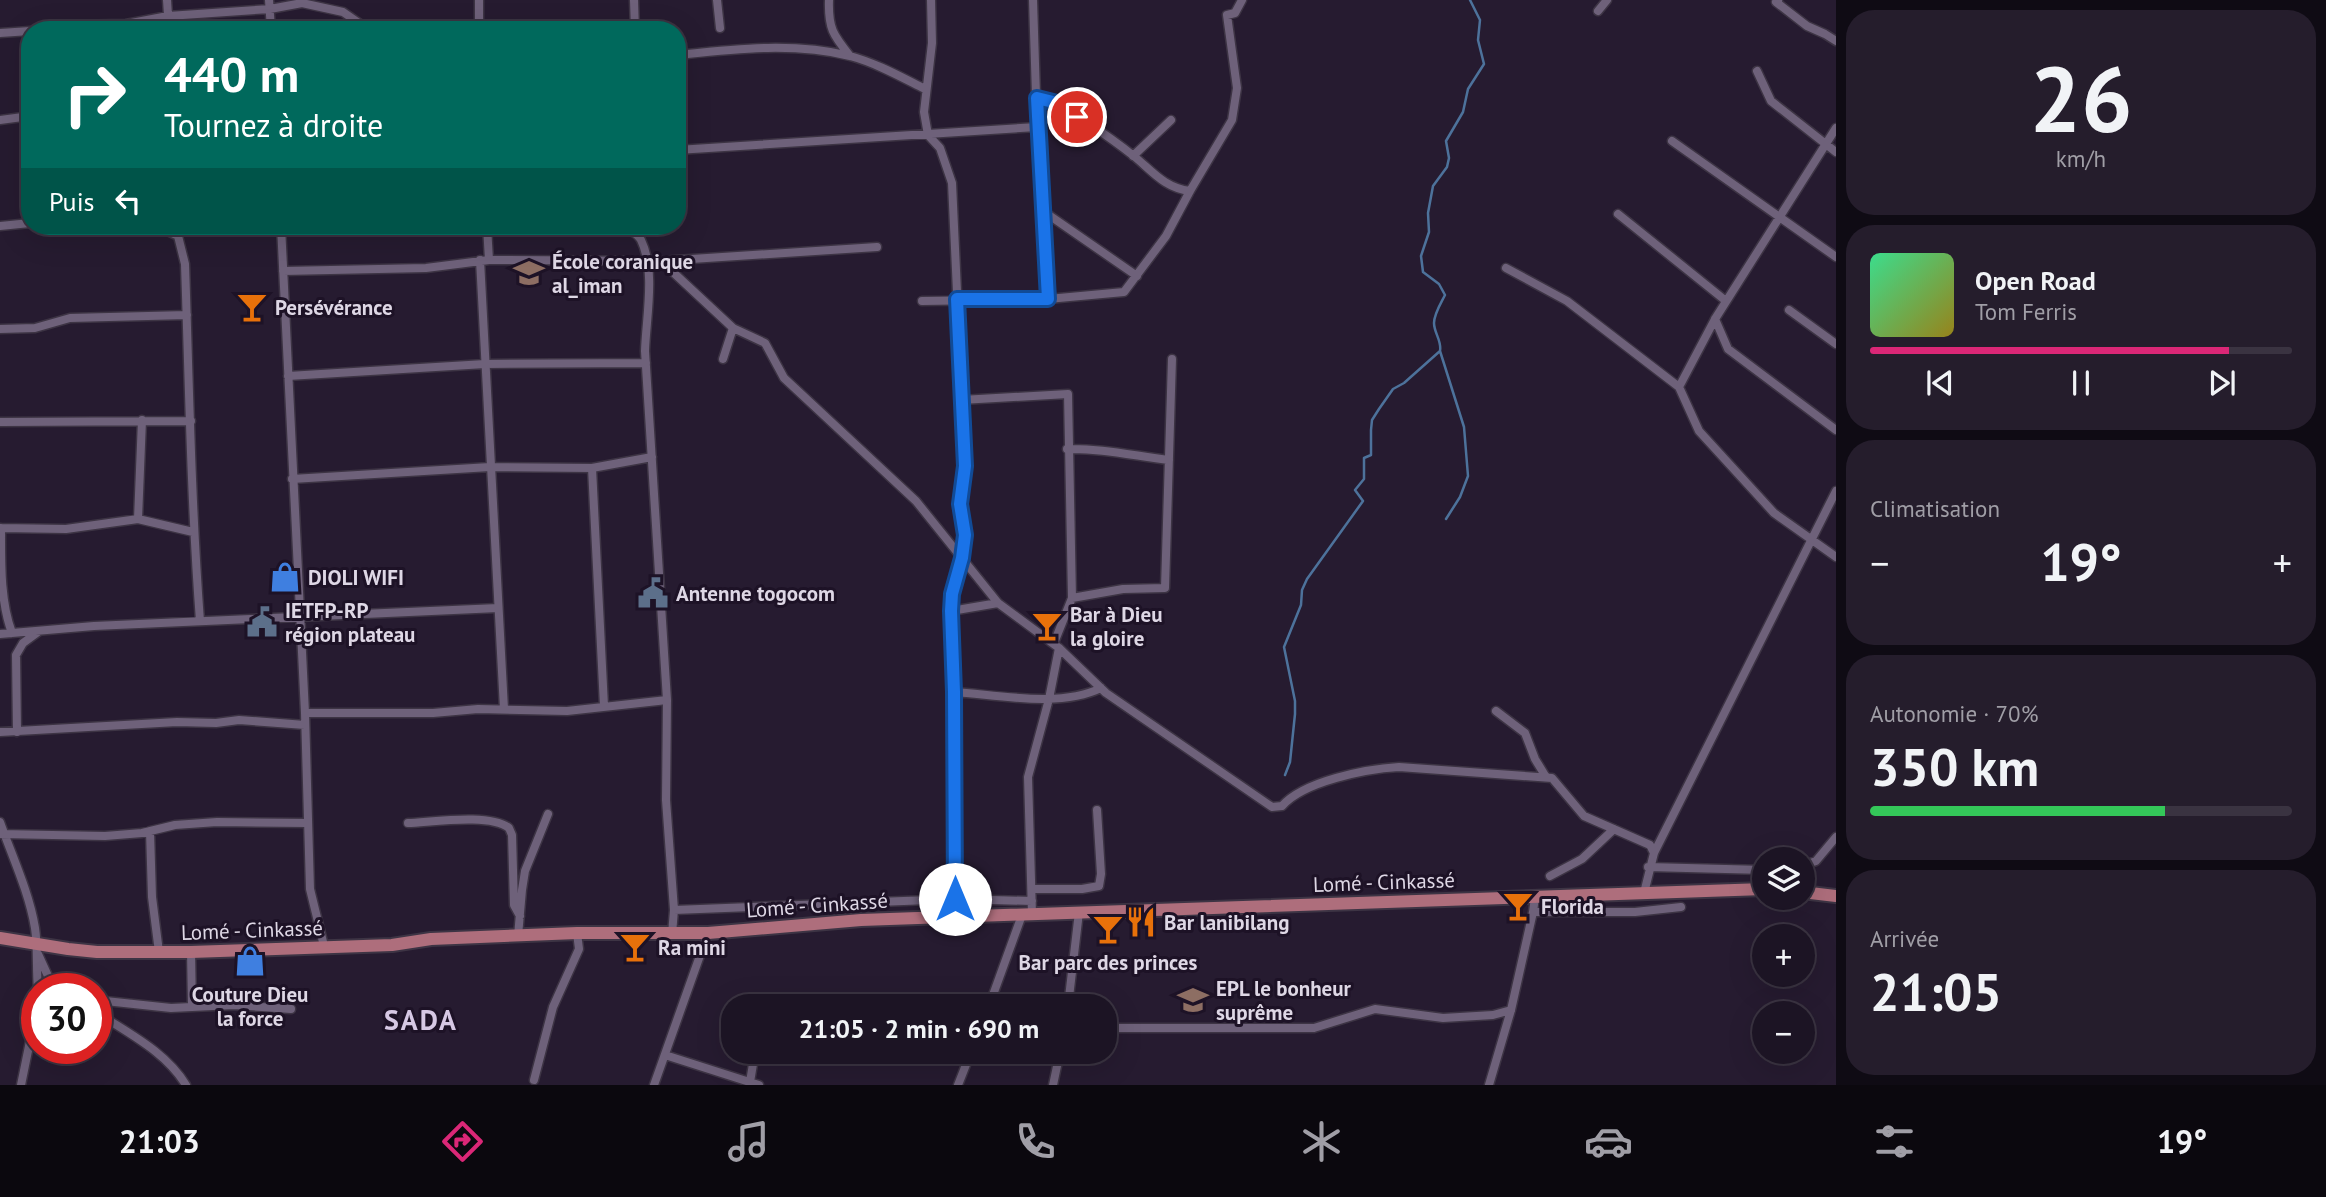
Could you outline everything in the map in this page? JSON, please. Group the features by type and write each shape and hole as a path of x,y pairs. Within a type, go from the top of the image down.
{"highway":[{"name":"Lomé - Cinkassé","path":"0,937 37,948 109,952 191,952 392,945 431,939 577,933 708,933 1029,910 1079,912 1752,889"},
{"path":"1815,894 1836,896"}],"street":[{"path":"167,0 168,21"},
{"path":"479,0 479,21"},
{"path":"634,0 635,21"},
{"path":"717,0 719,28"},
{"path":"829,0 828,21 834,36 850,56"},
{"path":"931,0 932,43 924,112 928,135 940,148 952,183 965,466 960,504 965,535 951,611 955,899"},
{"path":"1033,0 1037,127 1048,299"},
{"path":"922,301 1048,299 1124,292 1166,236 1189,191 1232,120 1237,89 1227,15 1235,13 1241,0"},
{"path":"1598,11 1607,0"},
{"path":"1778,0 1776,2 1807,26 1836,41"},
{"path":"142,21 270,5 302,4 342,12 356,21"},
{"path":"0,33 21,32"},
{"path":"686,54 777,47 850,56 925,89"},
{"path":"1757,71 1771,101 1836,152"},
{"path":"1037,98 1057,103 1133,156 1167,185 1189,191"},
{"path":"0,120 21,117"},
{"path":"1133,156 1171,120"},
{"path":"686,149 1037,127"},
{"path":"1679,387 1714,319 1836,128"},
{"path":"1672,141 1836,257"},
{"path":"1043,211 1137,276"},
{"path":"1618,214 1726,301"},
{"path":"0,226 21,224"},
{"path":"281,235 305,713 310,889 324,946"},
{"path":"486,235 485,364 504,709"},
{"path":"636,235 640,238 646,260 650,293 646,313 646,363 667,700 666,800 674,910 672,934"},
{"path":"178,236 185,264 193,532 200,621"},
{"path":"283,271 426,268 485,260 661,261 877,247"},
{"path":"661,261 733,328 765,343 784,378 916,501 998,603 1057,645 1101,688 1153,727 1272,807 1282,806 1306,789 1378,768 1399,767 1546,777 1552,778 1584,816 1650,845 1654,853"},
{"path":"1506,268 1567,302 1679,387 1699,431 1774,513 1836,557"},
{"path":"1788,310 1836,344"},
{"path":"0,329 35,328 70,318 187,315"},
{"path":"1714,319 1728,349 1836,430"},
{"path":"723,359 733,328"},
{"path":"1072,598 1122,589 1165,588 1172,359"},
{"path":"288,376 485,364 646,363"},
{"path":"961,400 1068,394 1072,598 1057,645 1049,699 1028,777 1033,889 1029,910 994,994"},
{"path":"138,519 142,420"},
{"path":"0,422 191,421"},
{"path":"1067,449 1094,448 1169,460"},
{"path":"292,480 490,467 593,468 652,457"},
{"path":"593,468 604,706"},
{"path":"1644,892 1648,867 1654,853 1836,491"},
{"path":"12,634 7,622 1,577 0,528 66,529 138,519 193,532"},
{"path":"951,611 998,603"},
{"path":"0,634 200,621 498,608"},
{"path":"17,732 16,655 23,643 39,631"},
{"path":"954,692 1049,699 1086,695 1101,688"},
{"path":"305,713 433,713 504,709 567,711 667,700"},
{"path":"1496,711 1525,733 1535,759 1546,777"},
{"path":"0,732 239,720 305,725"},
{"path":"1033,889 1082,889 1099,886 1101,874 1097,810"},
{"path":"519,936 525,871 548,814"},
{"path":"408,823 477,819 494,821 509,828 512,835 513,905 520,916"},
{"path":"0,822 34,924 38,973"},
{"path":"2,834 95,836 217,822 307,823"},
{"path":"1550,876 1582,859 1614,829"},
{"path":"150,831 152,897 159,952"},
{"path":"1815,861 1836,837"},
{"path":"1648,867 1752,870"},
{"path":"1489,1085 1511,1010 1534,912 1535,897"},
{"path":"674,910 955,899 1029,910"},
{"path":"862,920 870,902"},
{"path":"1534,912 1635,912 1681,907"},
{"path":"1069,994 1079,912"},
{"path":"534,1080 553,1007 579,948 577,933"},
{"path":"654,1085 708,933"},
{"path":"37,948 47,973"},
{"path":"191,952 192,1006"},
{"path":"112,1002 171,1008 234,1005 291,1009"},
{"path":"1117,1028 1314,1028 1375,1009 1443,1018 1493,1015 1511,1010"},
{"path":"112,1023 170,1062 186,1085"},
{"path":"665,1055 749,1083 753,1064"},
{"path":"21,1085 25,1064"},
{"path":"958,1085 966,1064"},
{"path":"1053,1085 1057,1064"}],"waterway":[{"path":"1285,775 1290,762 1295,701 1284,647 1301,605 1302,590 1363,501 1355,490 1364,479 1364,458 1371,455 1372,420 1393,389 1404,383 1440,351 1434,320 1445,295 1439,284 1423,272 1421,256 1429,232 1428,213 1433,186 1447,167 1449,158 1446,141 1463,112 1468,89 1484,64 1478,40 1480,20 1470,0"},
{"path":"1440,351 1464,427 1468,476 1460,497 1446,519"}],"place":[{"name":"École coranique al_iman","path":"529,273"},
{"name":"Persévérance","path":"252,307"},
{"name":"DIOLI WIFI","path":"285,577"},
{"name":"Antenne togocom","path":"653,593"},
{"name":"IETFP-RP région plateau","path":"262,622"},
{"name":"Bar à Dieu la gloire","path":"1047,626"},
{"name":"Florida","path":"1518,906"},
{"name":"Bar lanibilang","path":"1141,922"},
{"name":"Bar parc des princes","path":"1108,929"},
{"name":"Ra mini","path":"635,947"},
{"name":"Couture Dieu la force","path":"250,961"},
{"name":"EPL le bonheur suprême","path":"1193,1000"}],"district":[{"name":"SADA","path":"421,1019"}],"route":[{"path":"955,899 951,611 965,535 960,504 965,466 957,299 1048,299 1037,98 1057,103 1077,117"}]}
